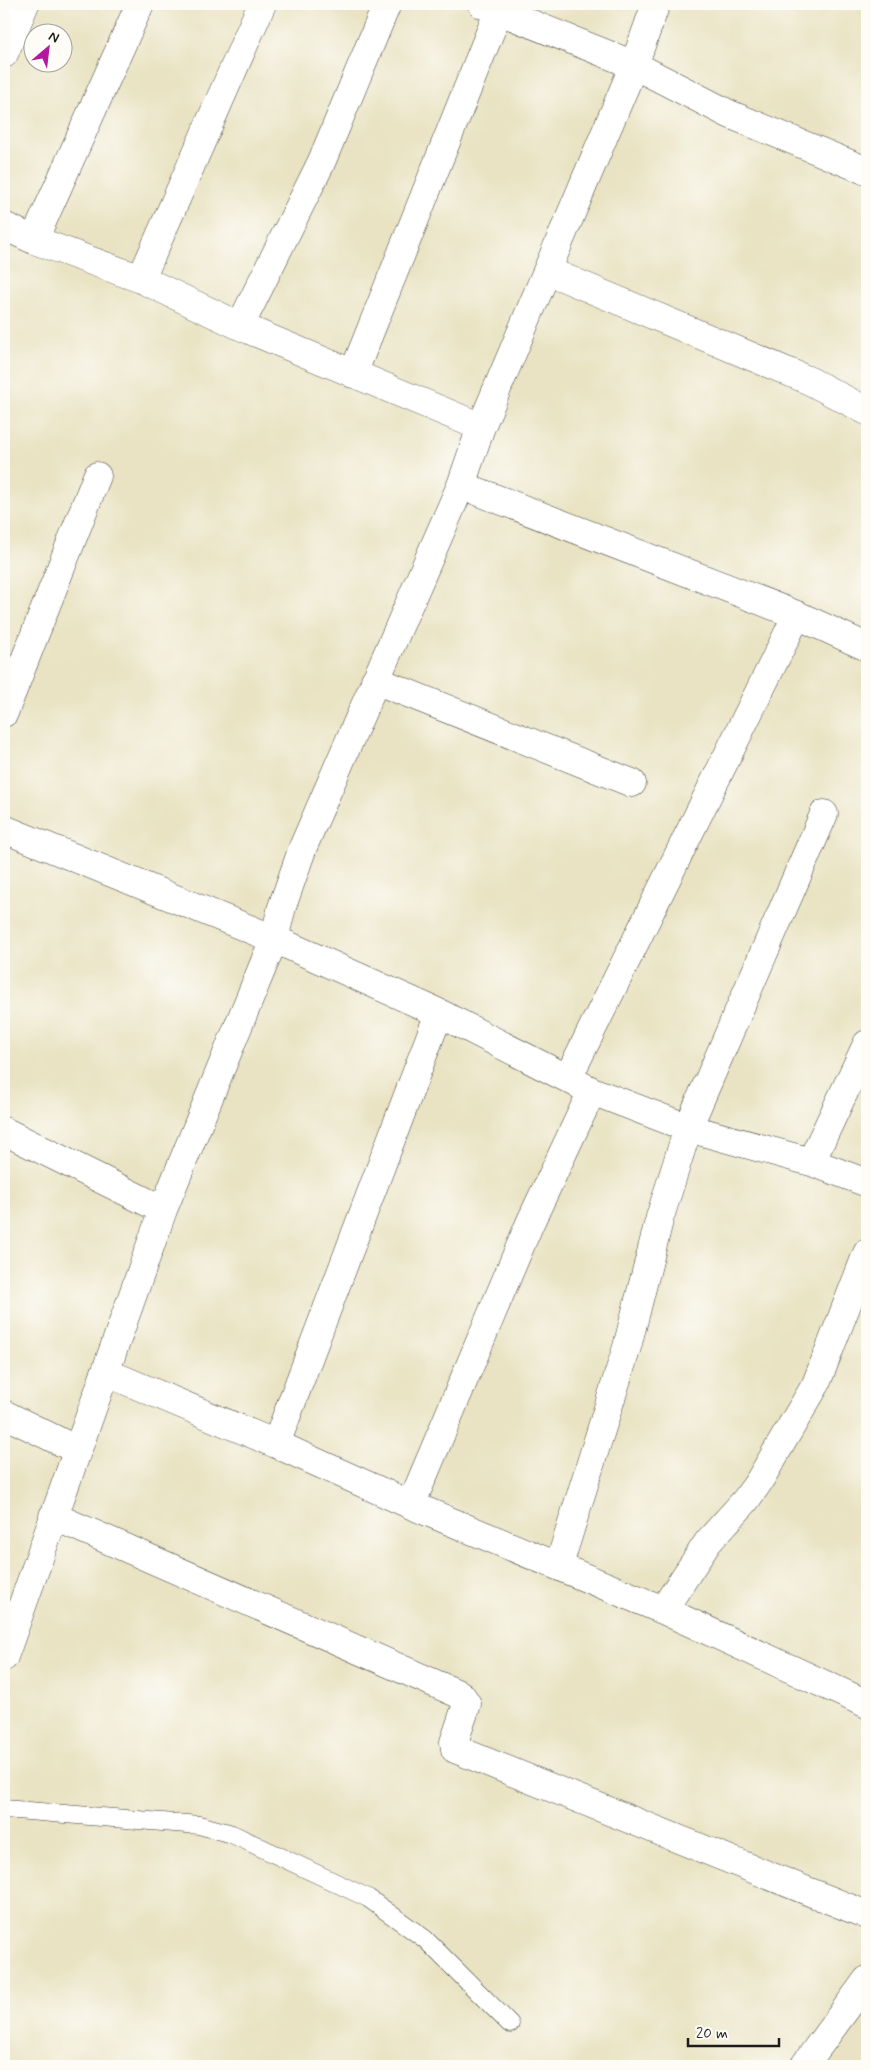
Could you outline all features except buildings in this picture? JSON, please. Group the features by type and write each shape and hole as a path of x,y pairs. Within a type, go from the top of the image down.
{"street":[{"path":"4,54 25,4"},
{"path":"34,240 140,4"},
{"path":"141,279 262,4"},
{"path":"240,326 321,163 387,4"},
{"path":"4,1657 10,1627 53,1516 163,1210 274,939 282,907 303,848 461,484 481,427 634,65 656,4"},
{"path":"353,374 491,7 634,65 729,114 867,171"},
{"path":"4,226 34,240 141,279 240,326 481,427"},
{"path":"548,271 810,381 867,411"},
{"path":"4,713 97,476"},
{"path":"461,484 797,615 867,647"},
{"path":"568,1078 797,615"},
{"path":"375,680 632,783"},
{"path":"559,1565 627,1347 660,1217 688,1128 824,814"},
{"path":"4,828 274,939 439,1013 592,1091 688,1128 811,1162 867,1184"},
{"path":"276,1444 439,1013"},
{"path":"811,1162 867,1044"},
{"path":"411,1505 530,1223 592,1091"},
{"path":"4,1131 163,1210"},
{"path":"664,1610 708,1542 745,1501 758,1483 816,1384 867,1253"},
{"path":"105,1372 276,1444 411,1505 664,1610 867,1704"},
{"path":"4,1414 77,1450"},
{"path":"53,1516 461,1695 467,1704 454,1742 455,1749 867,1915"},
{"path":"804,2066 867,1980"}],"lane":[{"path":"4,1809 200,1825 232,1834 368,1898 425,1939 510,2024"}]}
